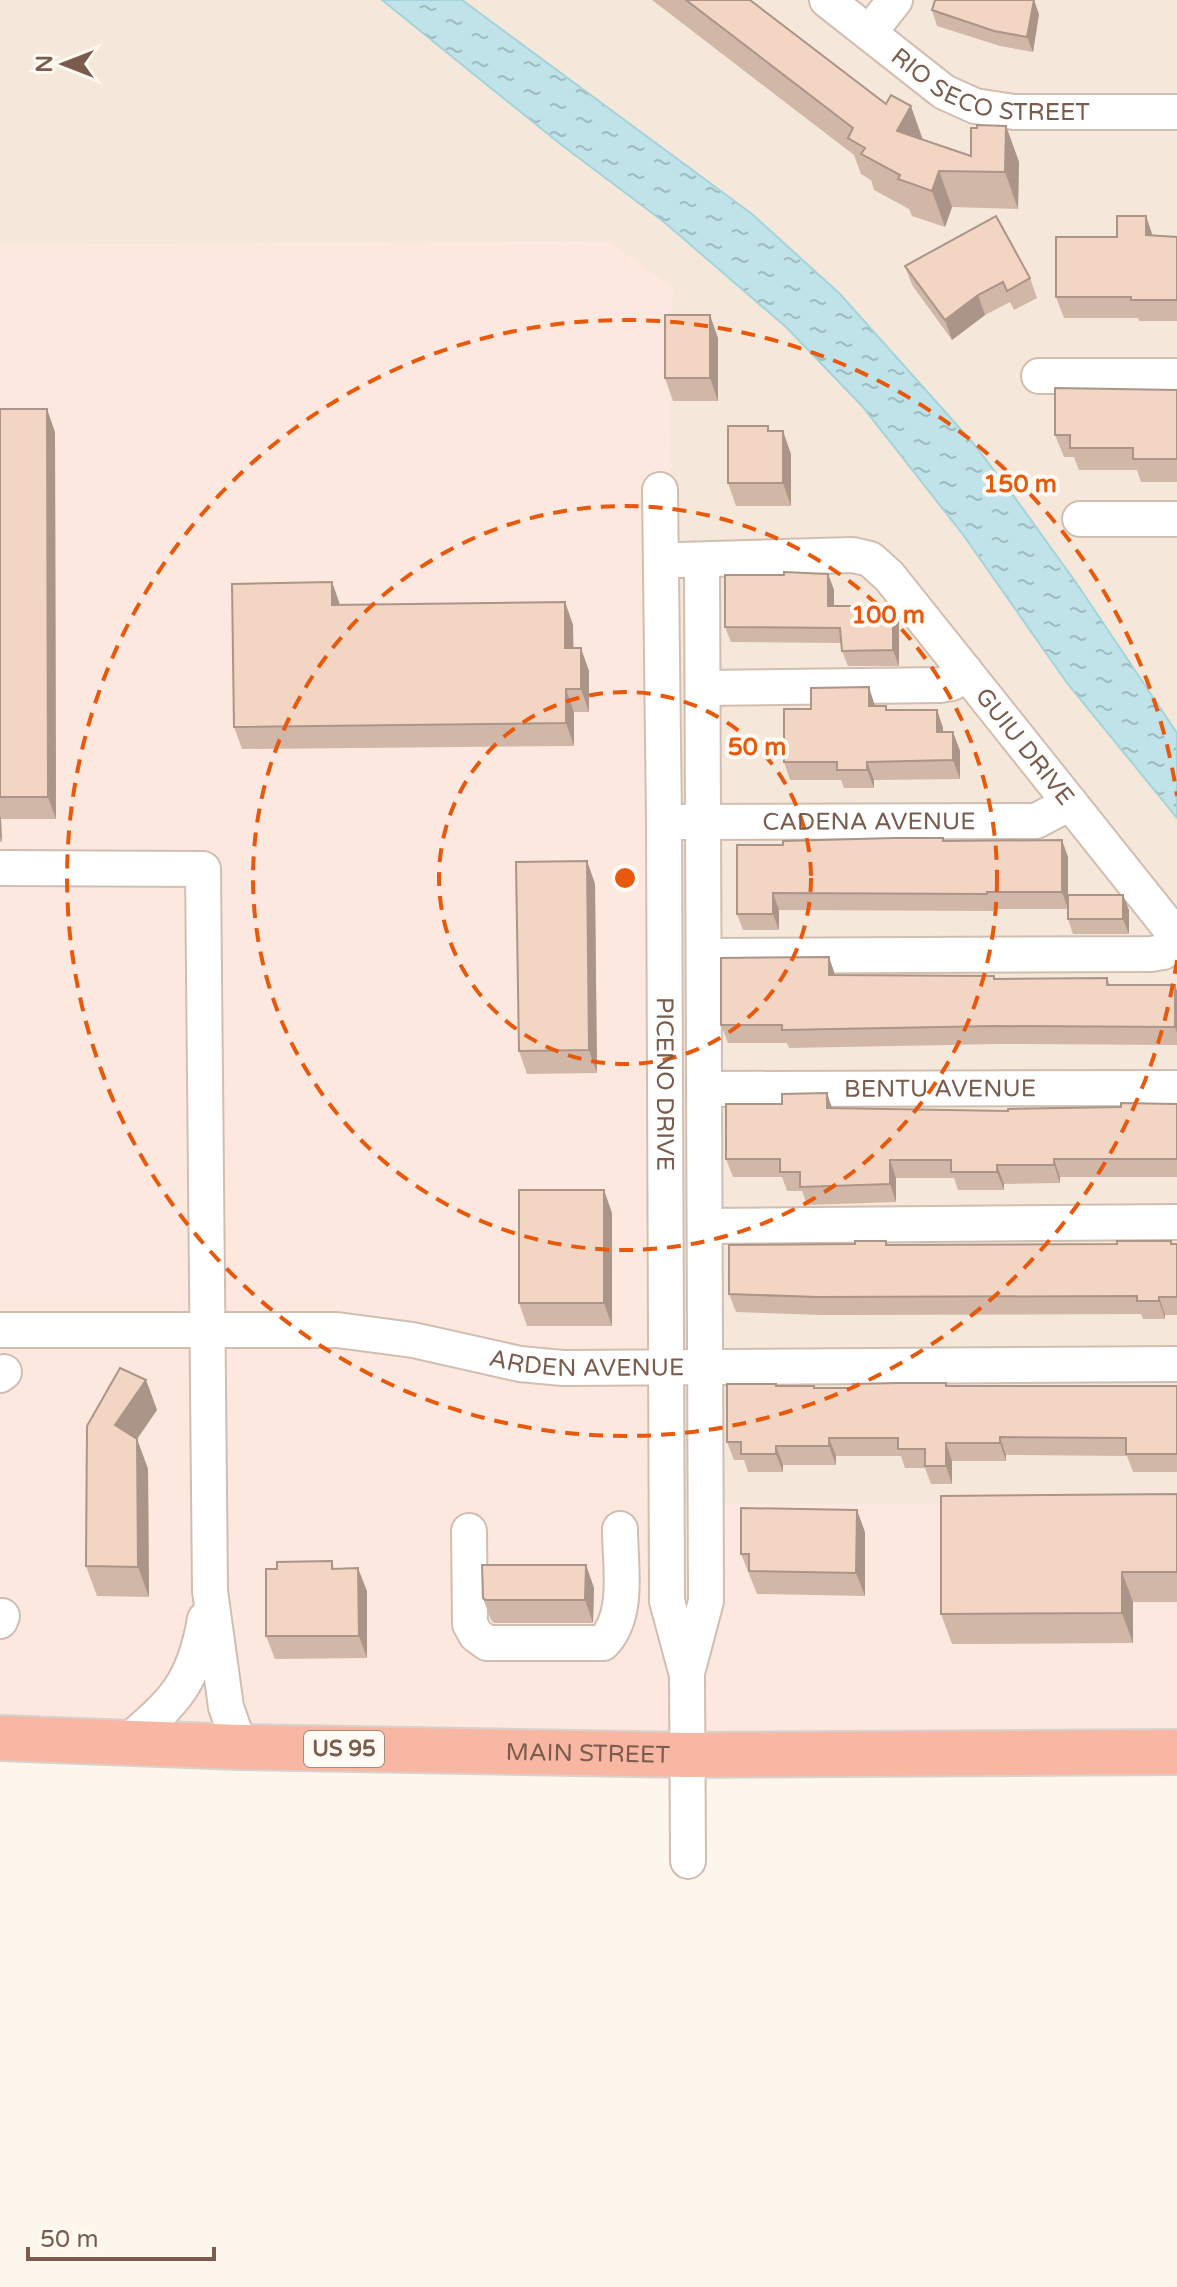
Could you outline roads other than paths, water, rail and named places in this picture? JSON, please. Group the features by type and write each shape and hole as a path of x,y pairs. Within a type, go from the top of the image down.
{"highway":[{"name":"MAIN STREET","path":"0,1738 240,1747 687,1755 1177,1752"}],"street":[{"name":"RIO SECO STREET","path":"827,0 944,92 975,106 1014,112 1177,112"},
{"path":"869,33 895,0"},
{"path":"1039,376 1177,376"},
{"name":"PICENO DRIVE","path":"660,490 667,1601 687,1675"},
{"path":"1080,519 1177,519"},
{"name":"GUIU DRIVE","path":"702,560 853,555 870,559 889,576 1177,938"},
{"path":"661,561 702,560"},
{"name":"PICENO DRIVE","path":"688,1861 687,1675 706,1601 702,560"},
{"path":"703,688 940,685 952,683 965,671"},
{"name":"CADENA AVENUE","path":"664,822 1036,821 1070,803"},
{"path":"0,868 203,869 210,1591 226,1707 240,1747"},
{"path":"704,956 1151,954 1163,952 1177,938"},
{"name":"BENTU AVENUE","path":"704,1089 1177,1088"},
{"path":"705,1226 1177,1222"},
{"name":"ARDEN AVENUE","path":"0,1330 337,1330 413,1340 520,1364 563,1368 1177,1364"},
{"path":"469,1531 470,1624 476,1635 487,1643 603,1643 614,1632 619,1617 620,1529"},
{"path":"126,1743 165,1709 189,1679 200,1651 210,1591"}],"water":[{"path":"382,0 462,0 752,214 840,294 973,443 1077,584 1177,733 1177,818 1067,683 964,536 862,406 786,327 664,222 559,143"}]}
